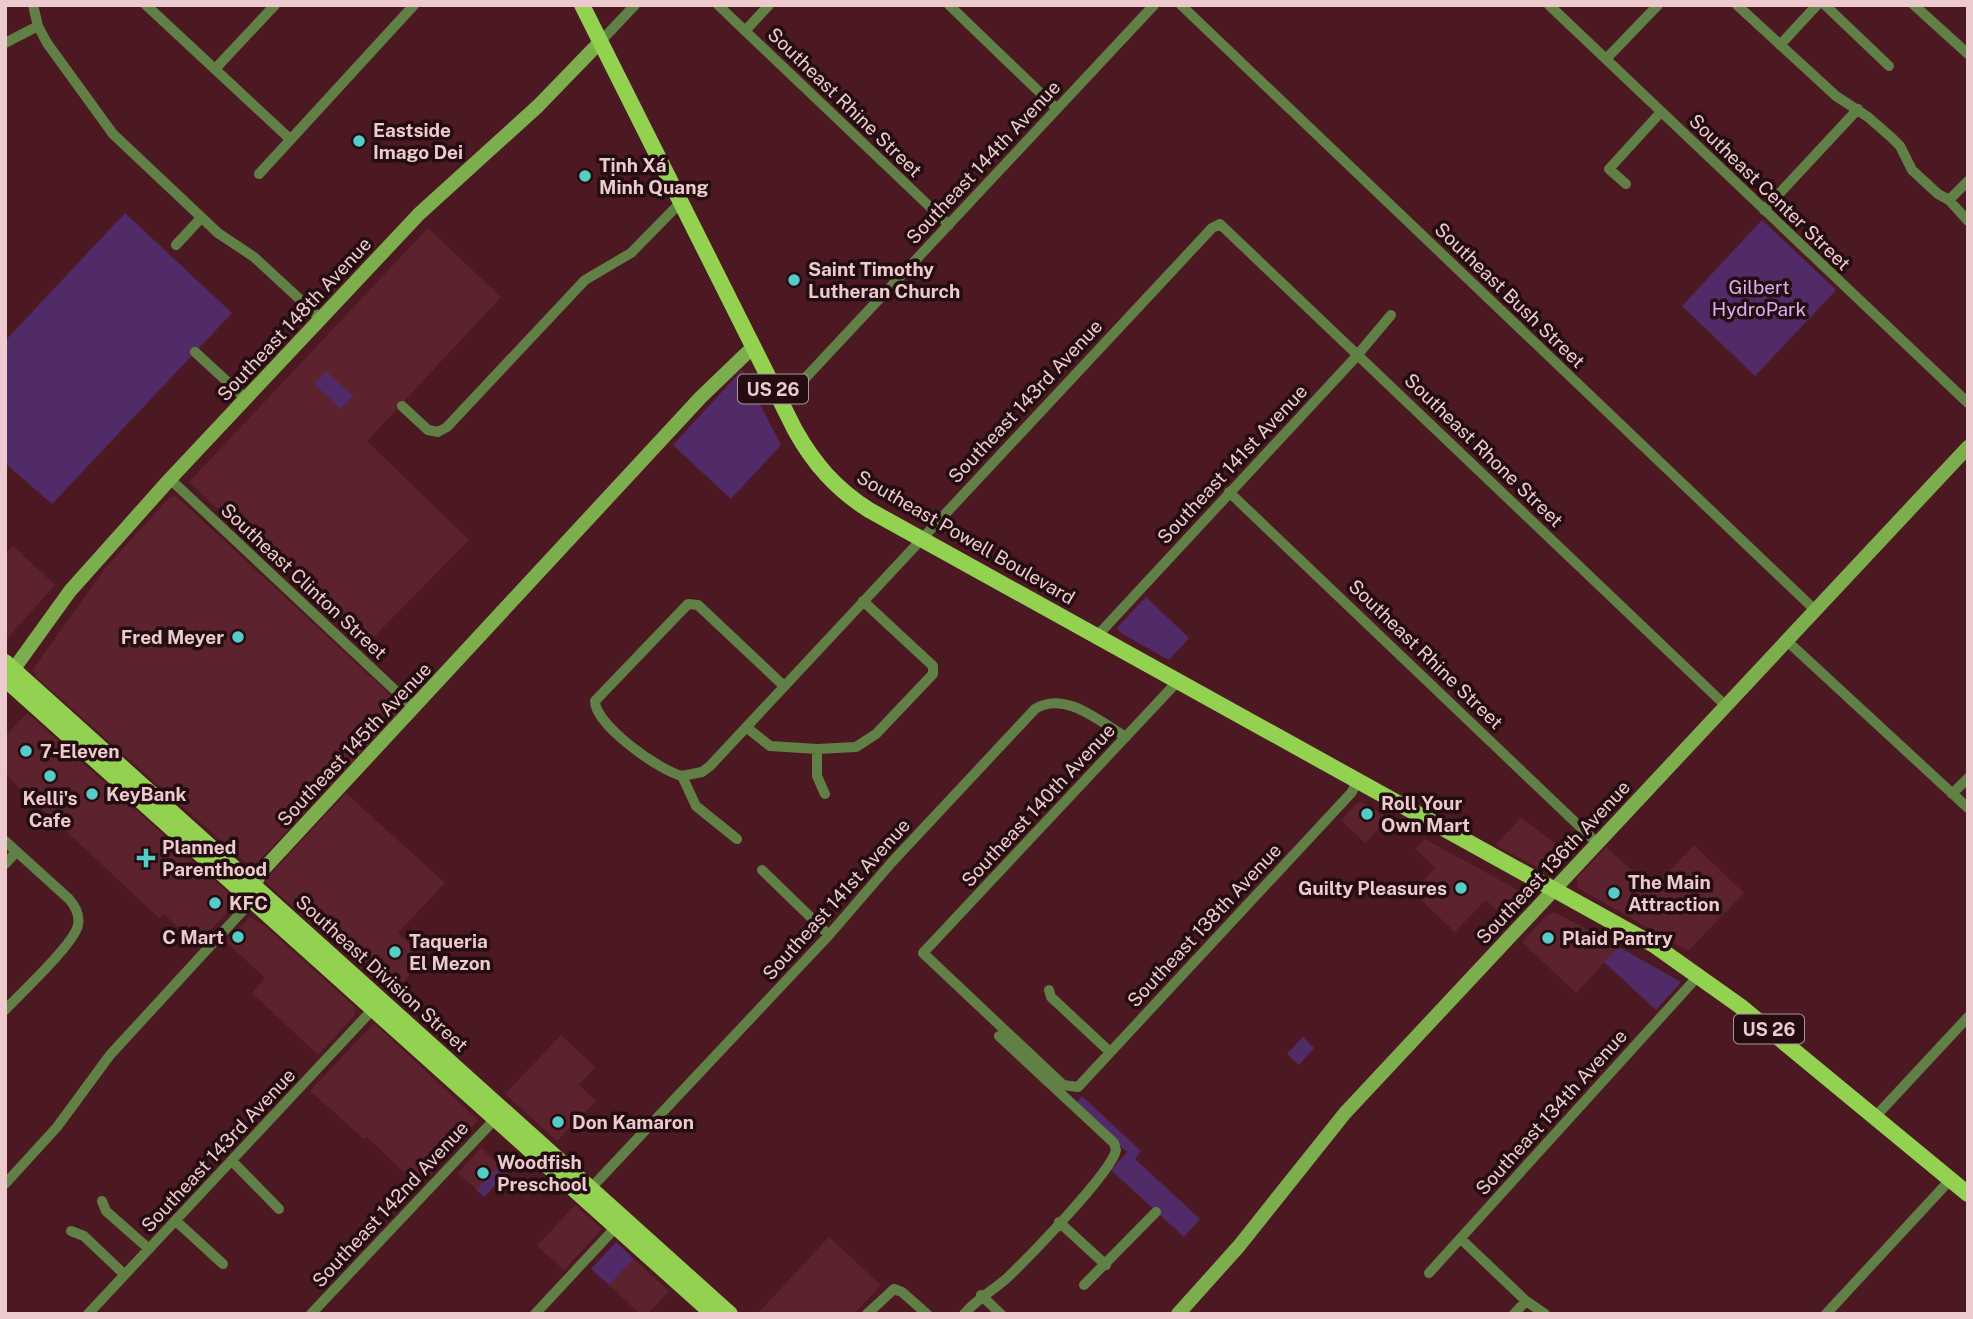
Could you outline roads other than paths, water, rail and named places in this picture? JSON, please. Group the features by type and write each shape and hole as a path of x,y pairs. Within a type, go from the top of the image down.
{"main road":[{"name":"Southeast Powell Boulevard","path":"582,5 781,404 804,447 828,479 854,500 920,538 1478,849 1491,852 1552,892 1699,975 1968,1194"},
{"name":"Southeast Division Street","path":"7,675 251,893 373,1009 495,1119 656,1245 730,1314"},
{"name":"Southeast Division Street","path":"251,893 411,1027 586,1191 617,1226 713,1314"},
{"path":"373,1009 383,1010 411,1027"},
{"path":"617,1226 622,1223 643,1240 656,1245"}],"street":[{"path":"33,5 38,26 104,125 201,218 248,252 320,318"},
{"path":"146,5 290,139"},
{"path":"215,69 275,5"},
{"path":"259,174 414,5"},
{"name":"Southeast 148th Avenue","path":"7,675 70,590 245,398 438,194 542,101 635,5"},
{"name":"Southeast Rhine Street","path":"718,5 948,225"},
{"path":"745,31 769,5"},
{"path":"949,5 1057,109"},
{"name":"Southeast 144th Avenue","path":"781,404 1154,5"},
{"name":"Southeast Bush Street","path":"1181,5 1815,610"},
{"name":"Southeast Center Street","path":"1549,5 1968,403"},
{"path":"1606,59 1658,5"},
{"path":"1737,5 1836,96 1858,109 1900,146 1912,170 1938,194 1949,200 1968,221"},
{"path":"1780,45 1817,5"},
{"path":"1825,5 1889,66"},
{"path":"1914,5 1968,54"},
{"path":"5,43 38,26"},
{"path":"1764,210 1858,109"},
{"path":"1626,184 1609,169 1661,112"},
{"path":"1949,200 1968,181"},
{"path":"402,406 428,430 438,432 585,280 631,253 680,203"},
{"path":"176,245 201,218"},
{"name":"Southeast Rhone Street","path":"1217,224 1231,231 1726,706"},
{"name":"Southeast 143rd Avenue","path":"682,776 702,772 710,766 920,538 1217,224"},
{"name":"Southeast 141st Avenue","path":"1097,636 1391,315"},
{"name":"Southeast 145th Avenue","path":"5,1184 57,1127 110,1055 246,907 260,873 701,397 752,347"},
{"path":"195,352 245,398"},
{"name":"Southeast 136th Avenue","path":"1178,1314 1239,1247 1326,1134 1968,447"},
{"name":"Southeast Clinton Street","path":"170,479 414,708"},
{"name":"Southeast Rhine Street","path":"1229,492 1597,843"},
{"path":"746,727 770,746 817,749 856,747 867,742 933,674 933,666 863,601"},
{"path":"737,839 696,806 687,792 682,776 661,769 605,722 596,711 596,702 681,608 688,604 698,605 784,686"},
{"path":"1786,640 1968,808"},
{"name":"Southeast 140th Avenue","path":"1072,1088 1063,1084 923,953 1178,681"},
{"name":"Southeast 141st Avenue","path":"586,1191 829,935 892,862 1035,709 1052,702 1068,704 1126,737"},
{"path":"817,749 817,776 825,794"},
{"path":"1952,794 1968,778"},
{"name":"Southeast 138th Avenue","path":"1072,1088 1078,1087 1352,792 1357,781"},
{"path":"5,841 76,906 78,928 73,938 5,1010"},
{"path":"5,863 16,852"},
{"path":"762,870 829,935"},
{"name":"Southeast 134th Avenue","path":"1429,1273 1699,975"},
{"path":"1049,990 1051,997 1110,1052"},
{"name":"Southeast 143rd Avenue","path":"88,1314 373,1009"},
{"path":"1875,1117 1968,1017"},
{"path":"964,1314 981,1295 1004,1281 1059,1222 1106,1170 1116,1150 1114,1143 999,1036"},
{"name":"Southeast 142nd Avenue","path":"311,1314 495,1119"},
{"path":"232,1161 279,1209"},
{"path":"1830,1312 1950,1180"},
{"path":"102,1201 106,1211 149,1249"},
{"path":"1084,1285 1156,1212"},
{"path":"176,1221 223,1264"},
{"path":"1059,1222 1106,1265"},
{"path":"535,1314 617,1226"},
{"path":"71,1231 84,1236 124,1274"},
{"path":"1461,1239 1526,1301 1545,1314"},
{"path":"867,1314 894,1289 902,1292 927,1314"},
{"path":"981,1295 1001,1314"},
{"path":"1514,1314 1526,1301"}],"place":[{"name":"Eastside Imago Dei","path":"359,141"},
{"name":"Tịnh Xá Minh Quang","path":"585,176"},
{"name":"Saint Timothy Lutheran Church","path":"794,280"},
{"name":"Fred Meyer","path":"238,637"},
{"name":"7-Eleven","path":"26,751"},
{"name":"Kelli's Cafe","path":"50,776"},
{"name":"KeyBank","path":"92,794"},
{"name":"Roll Your Own Mart","path":"1367,814"},
{"name":"Planned Parenthood","path":"146,858"},
{"name":"Guilty Pleasures","path":"1461,888"},
{"name":"The Main Attraction","path":"1614,893"},
{"name":"KFC","path":"215,903"},
{"name":"C Mart","path":"238,937"},
{"name":"Plaid Pantry","path":"1548,938"},
{"name":"Taqueria El Mezon","path":"395,952"},
{"name":"Don Kamaron","path":"558,1122"},
{"name":"Woodfish Preschool","path":"483,1173"}],"park label":[{"name":"Gilbert HydroPark","path":"1759,298"}]}
